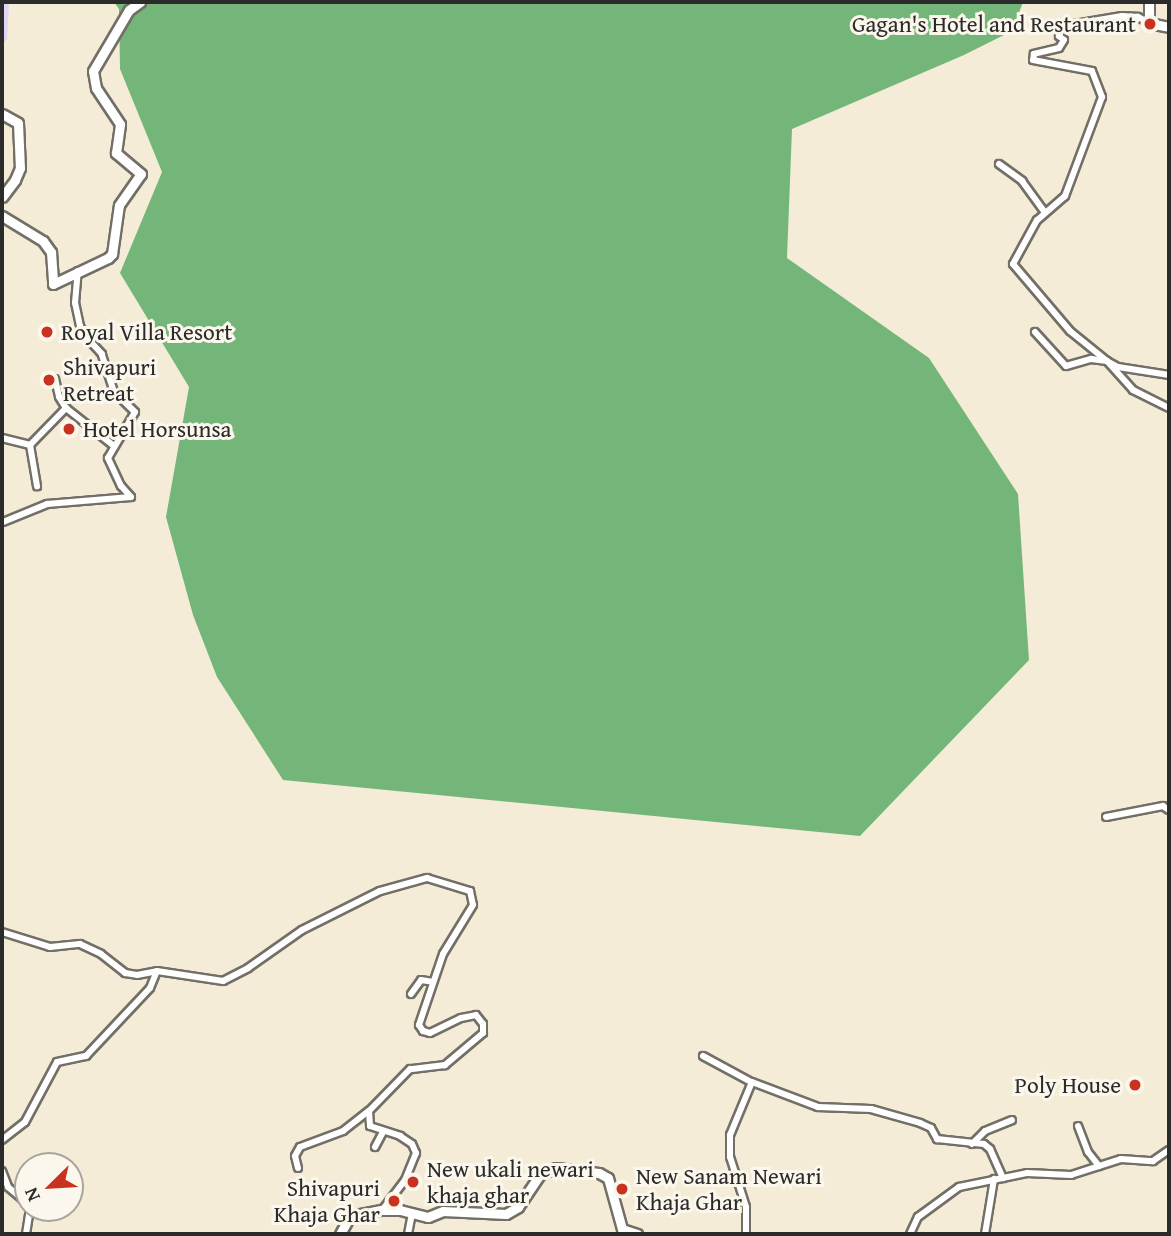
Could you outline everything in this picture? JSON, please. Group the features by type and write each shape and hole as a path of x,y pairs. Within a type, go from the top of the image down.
{"street":[{"path":"2,216 43,242 51,252 53,284 112,254 119,205 141,174 116,153 120,124 92,80 93,71 129,10 140,2"},
{"path":"1149,2 1149,23"},
{"path":"1169,27 1149,23 1138,17 1122,16 1063,26 1059,36 1064,40 1059,48 1034,54 1033,60 1092,71 1102,97 1065,196 1037,220 1013,264 1070,331 1107,361 1133,390 1169,408"},
{"path":"2,114 18,123 20,169 2,197"},
{"path":"999,164 1022,181 1045,213"},
{"path":"3,522 47,504 131,497 117,480 108,458 135,413 114,391 102,354 85,336 80,326 75,303 78,271"},
{"path":"1035,332 1066,366 1091,359 1107,361 1118,367 1169,375"},
{"path":"55,379 66,408 114,446"},
{"path":"30,445 66,408"},
{"path":"2,438 30,445"},
{"path":"30,445 37,486"},
{"path":"1106,817 1163,806 1169,810"},
{"path":"2,932 50,947 80,944 101,954 125,973 137,975 157,971 223,981 248,968 302,930 339,914 368,895 427,878 470,891 473,905 443,954 422,1009 419,1025 423,1031 430,1033 461,1018 476,1015 483,1024 483,1033 445,1065 410,1069 369,1111 343,1131 300,1147 295,1156 298,1168"},
{"path":"2,1140 25,1122 57,1062 86,1056 150,988 157,971"},
{"path":"411,994 421,980 433,982"},
{"path":"703,1056 751,1083 786,1093 818,1107 872,1108 931,1128 937,1139 990,1149 1003,1178"},
{"path":"746,1234 746,1207 730,1157 730,1135 751,1083"},
{"path":"369,1111 370,1126 400,1136 412,1144 416,1153 405,1180 382,1210"},
{"path":"972,1144 985,1131 1012,1120"},
{"path":"1078,1126 1088,1152 1099,1166"},
{"path":"375,1147 383,1132"},
{"path":"910,1234 918,1217 959,1187 1036,1172 1071,1175 1121,1159 1153,1161 1169,1150"},
{"path":"340,1234 350,1216 382,1210 428,1217 443,1211 506,1214 518,1207 540,1174 556,1168 599,1173 608,1178 618,1232 637,1234"},
{"path":"2,1171 8,1187 14,1192"},
{"path":"985,1234 994,1180"},
{"path":"408,1234 412,1213"}],"shaded area":[{"path":"2,2 9,2 7,39 2,45"}],"green space":[{"path":"114,2 1023,2 1012,31 964,55 792,129 787,258 929,358 1018,494 1029,660 860,836 283,780 217,677 193,615 166,517 189,387 120,273 162,172 120,69 119,9"}],"place":[{"name":"Gagan's Hotel and Restaurant","path":"1150,24"},
{"name":"Royal Villa Resort","path":"47,332"},
{"name":"Shivapuri Retreat","path":"49,380"},
{"name":"Hotel Horsunsa","path":"69,429"},
{"name":"Poly House","path":"1135,1085"},
{"name":"New ukali newari khaja ghar","path":"413,1182"},
{"name":"New Sanam Newari Khaja Ghar","path":"622,1189"},
{"name":"Shivapuri Khaja Ghar","path":"394,1201"}]}
